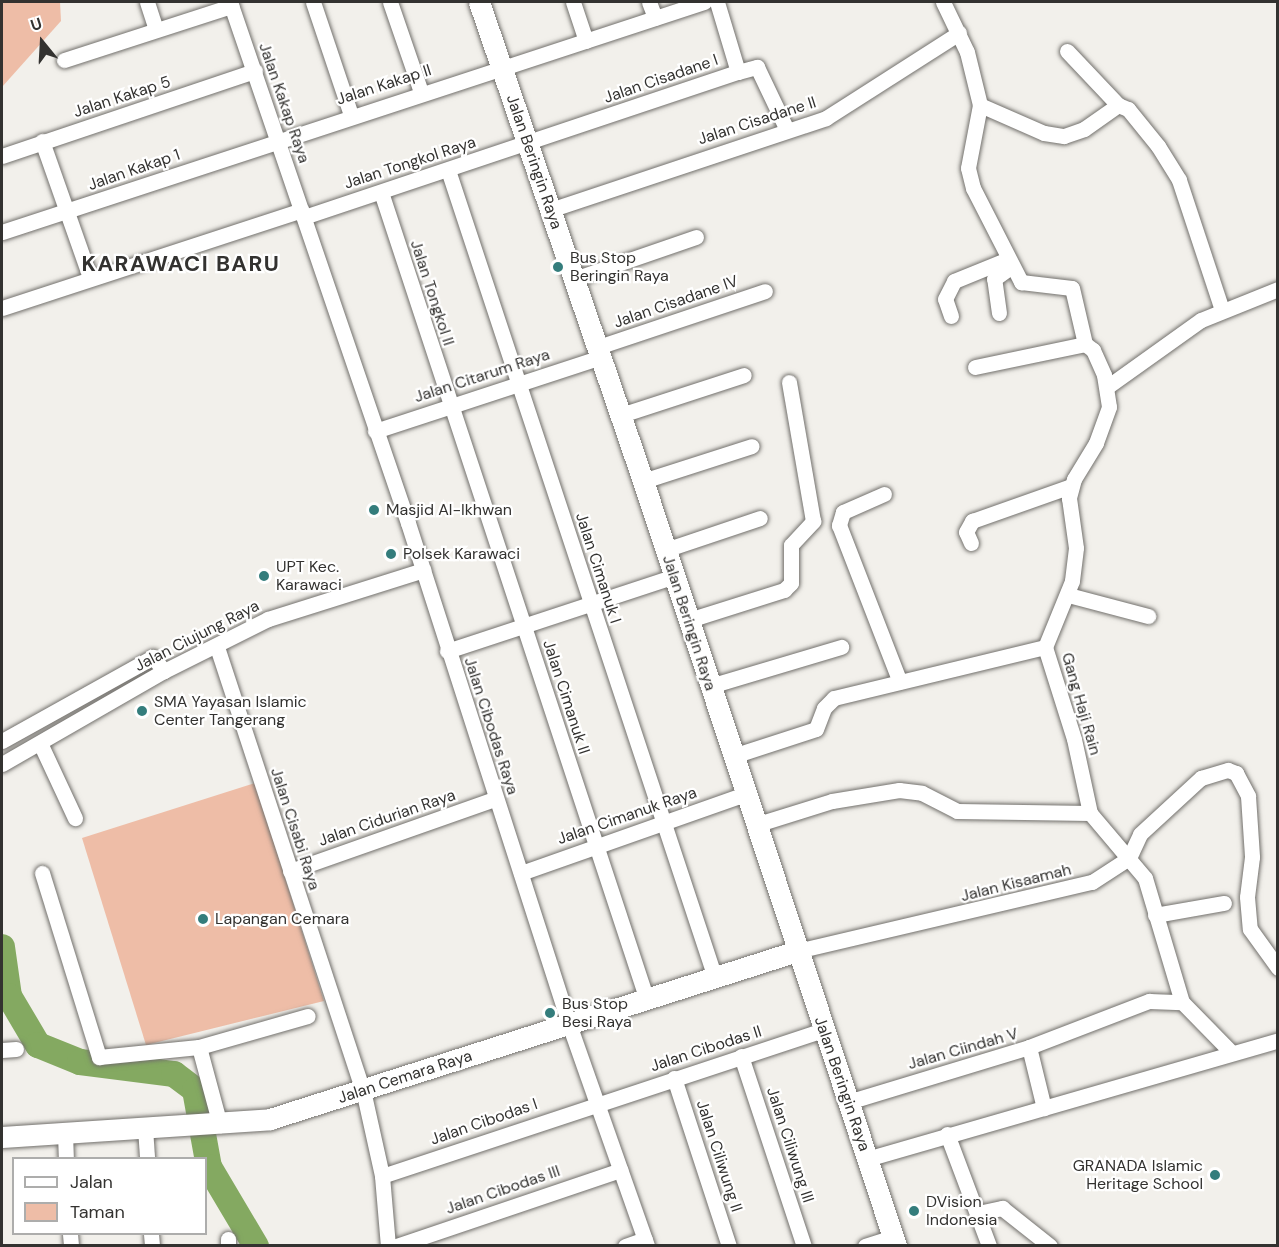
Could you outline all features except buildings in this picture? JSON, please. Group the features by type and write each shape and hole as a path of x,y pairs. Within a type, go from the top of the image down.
{"street":[{"path":"147,2 156,29"},
{"path":"313,2 351,115"},
{"path":"390,2 421,92"},
{"name":"Jalan Beringin Raya","path":"479,2 675,576 796,951 894,1241"},
{"path":"573,2 586,41"},
{"path":"649,2 655,18"},
{"name":"Jalan Kakap II","path":"278,139 704,2"},
{"name":"Jalan Cisadane I","path":"527,143 738,72 717,2"},
{"path":"943,2 958,33 980,105 969,179 1010,263 1026,285 1072,288 1084,344 1093,350 1107,387 1109,407 1103,427 1071,486 972,521 966,532 971,543"},
{"path":"64,60 230,4"},
{"name":"Jalan Kakap Raya","path":"230,4 255,71 302,214"},
{"name":"Jalan Cisadane II","path":"550,210 837,112 958,33"},
{"path":"1067,51 1118,105 1128,110 1173,166 1222,310"},
{"path":"738,72 757,67 787,130"},
{"name":"Jalan Kakap 5","path":"2,156 255,71"},
{"path":"980,105 1034,129 1064,136 1084,129 1118,105"},
{"name":"Jalan Kakap 1","path":"2,232 67,212 278,139"},
{"path":"42,141 90,277"},
{"name":"Jalan Tongkol Raya","path":"2,308 90,277 381,192 527,143"},
{"name":"Jalan Cimanuk I","path":"448,170 715,978"},
{"name":"Jalan Tongkol II","path":"381,192 449,406"},
{"name":"Jalan Cibodas Raya","path":"302,214 423,570 447,651 569,1024 599,1102 646,1242"},
{"path":"574,279 696,237"},
{"path":"999,313 994,279 1010,263"},
{"path":"951,316 945,298 954,281 1010,263"},
{"path":"1107,387 1177,335 1222,310 1278,289"},
{"name":"Jalan Cisadane IV","path":"599,352 765,291"},
{"path":"975,367 1084,344"},
{"name":"Jalan Citarum Raya","path":"375,431 518,383 599,352"},
{"path":"621,415 744,375"},
{"path":"689,620 784,590 790,583 791,545 813,521 789,382"},
{"name":"Jalan Cimanuk II","path":"449,406 647,1000"},
{"path":"643,481 752,446"},
{"name":"Gang Haji Rain","path":"1071,486 1077,548 1068,596 1045,647 1074,739 1090,813"},
{"path":"884,494 843,512 839,525 900,682"},
{"path":"665,550 760,518"},
{"name":"Jalan Ciujung Raya","path":"3,759 40,743 164,671 217,647 268,619 423,570"},
{"path":"447,651 675,576"},
{"path":"1068,596 1148,616"},
{"path":"710,686 841,646"},
{"name":"Jalan Cisabi Raya","path":"217,647 363,1090"},
{"path":"733,756 816,729 824,708 834,698 1045,647"},
{"path":"2,741 153,657 164,671"},
{"path":"40,743 75,818"},
{"name":"Jalan Kisaamah","path":"796,951 1074,889 1107,874 1129,858 1140,834 1201,778 1228,770 1236,773 1245,785 1250,807 1252,857 1247,897 1249,922 1278,968"},
{"path":"755,825 832,801 899,790 922,793 957,811 1090,813 1145,878 1182,1002 1231,1052"},
{"name":"Jalan Cimanuk Raya","path":"520,873 595,844 745,794"},
{"name":"Jalan Cidurian Raya","path":"290,871 495,799"},
{"path":"42,873 97,1055 108,1058 199,1047 308,1016"},
{"path":"1155,915 1224,903"},
{"name":"Jalan Cemara Raya","path":"2,1137 218,1125 270,1119 796,951"},
{"path":"1029,1047 1149,1001 1182,1002"},
{"name":"Jalan Cibodas II","path":"599,1102 824,1030"},
{"path":"867,1159 1278,1040"},
{"path":"199,1047 218,1125"},
{"name":"Jalan Ciindah V","path":"848,1102 1029,1047 1044,1108"},
{"name":"Jalan Ciliwung III","path":"741,1056 804,1245"},
{"name":"Jalan Ciliwung II","path":"674,1078 729,1245"},
{"path":"363,1090 382,1176 388,1245"},
{"name":"Jalan Cibodas I","path":"382,1176 599,1102"},
{"path":"145,1128 147,1157"},
{"path":"64,1133 66,1157"},
{"path":"947,1134 988,1245"},
{"name":"Jalan Cibodas III","path":"396,1245 621,1170"},
{"path":"978,1213 1002,1208 1050,1245"},
{"path":"865,1245 894,1241"},
{"path":"625,1245 646,1242"}],"green space":[{"path":"2,2 60,2 61,21 2,87"},
{"name":"Lapangan Cemara","path":"255,783 324,1001 146,1045 82,838"}],"waterway":[{"path":"2,947 9,996 38,1045 80,1062 174,1074 195,1090 209,1167 256,1246"}],"place":[{"name":"Bus Stop Beringin Raya","path":"558,267"},
{"name":"Masjid Al-Ikhwan","path":"374,510"},
{"name":"Polsek Karawaci","path":"391,554"},
{"name":"UPT Kec. Karawaci","path":"264,576"},
{"name":"SMA Yayasan Islamic Center Tangerang","path":"142,711"},
{"name":"Lapangan Cemara","path":"203,919"},
{"name":"Bus Stop Besi Raya","path":"550,1013"},
{"name":"GRANADA Islamic Heritage School","path":"1215,1175"},
{"name":"DVision Indonesia","path":"914,1211"}],"district":[{"name":"KARAWACI BARU","path":"181,264"}]}
